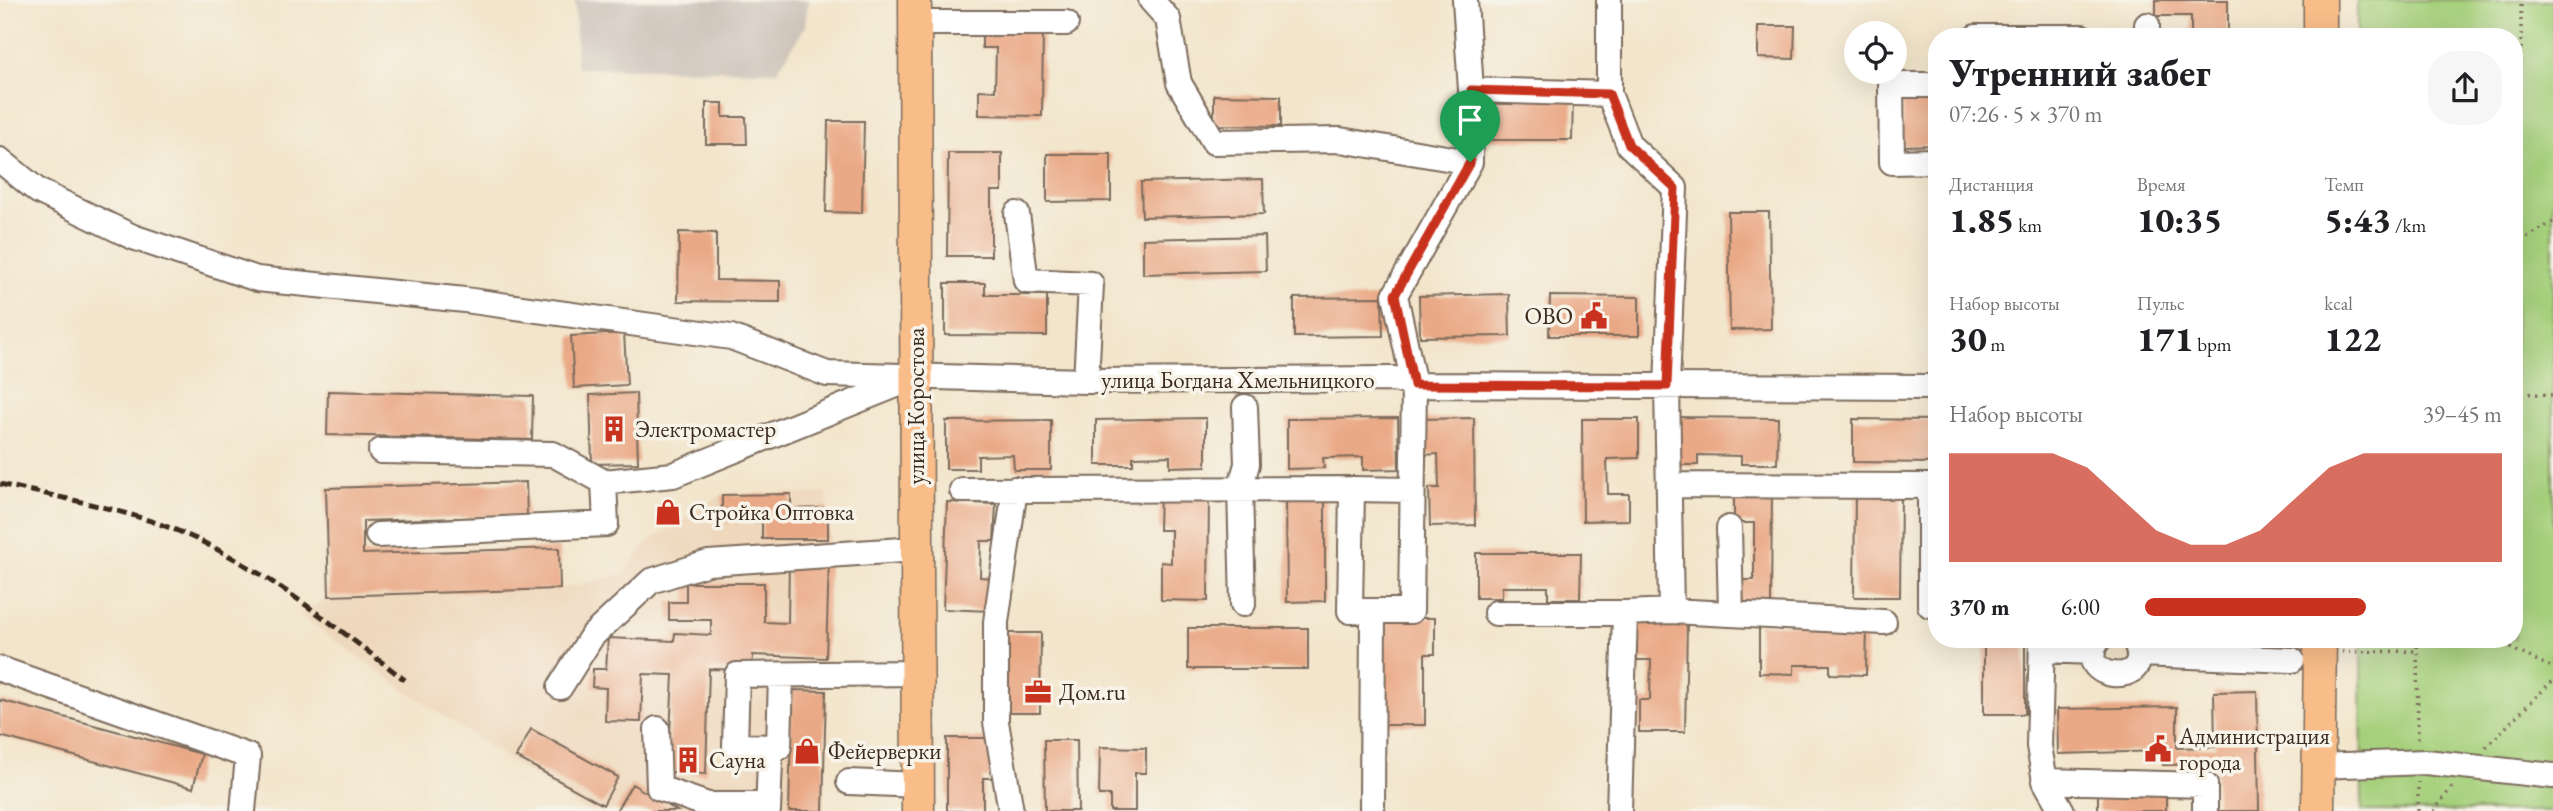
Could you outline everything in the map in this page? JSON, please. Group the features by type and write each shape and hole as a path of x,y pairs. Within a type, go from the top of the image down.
{"main road":[{"path":"2320,0 2320,28"},
{"name":"улица Коростова","path":"915,11 918,798"},
{"path":"2311,650 2318,811"}],"street":[{"path":"1151,0 1168,19 1179,83 1214,142 1340,140 1470,162"},
{"path":"1352,489 1350,611 1411,611 1414,385 1395,295 1470,162 1471,90 1465,0"},
{"path":"1609,0 1609,94 1629,145 1675,188 1667,386 1671,611"},
{"path":"915,11 1066,23"},
{"path":"1928,85 1891,85 1892,162 1928,161"},
{"path":"1471,90 1609,94"},
{"name":"улица Богдана Хмельницкого","path":"0,160 38,191 133,237 257,279 465,300 731,337 827,374 1086,381 1395,379 1414,385 1928,387"},
{"path":"1017,214 1026,281 1091,284 1086,381"},
{"path":"382,451 553,454 604,482 673,475 916,377"},
{"path":"1243,604 1240,489 1247,464 1245,407"},
{"path":"378,535 606,524 604,482"},
{"path":"1669,485 1928,486"},
{"path":"1011,811 996,722 996,622 1015,489"},
{"path":"962,490 1412,490"},
{"path":"1729,528 1731,614"},
{"path":"560,687 592,636 651,581 708,563 917,549"},
{"path":"1372,811 1373,611"},
{"path":"1496,613 1671,611 1884,622"},
{"path":"1619,811 1625,613"},
{"path":"2043,648 2039,746 2045,781 2062,811"},
{"path":"2096,648 2096,665 2101,671 2115,676 2129,673 2138,661 2136,648"},
{"path":"2224,648 2311,650"},
{"path":"0,669 248,755 243,811"},
{"path":"781,676 918,673"},
{"path":"657,729 659,788 708,805 768,808 769,762"},
{"path":"2318,766 2419,763 2553,776"},
{"path":"2045,781 2205,785 2205,811"},
{"path":"849,782 918,798"}],"path":[{"path":"2521,0 2521,28"},
{"path":"2523,239 2553,222"},
{"path":"2523,393 2553,395"},
{"path":"2510,648 2553,668"},
{"path":"2311,650 2417,651 2418,811"},
{"path":"2434,811 2467,766 2553,680"}],"shaded area":[{"path":"575,0 808,0 805,27 777,71 577,68"},
{"path":"827,493 829,560 823,811 585,811 405,690 300,615 329,596 560,589 623,574 648,542 722,495"}],"green space":[{"path":"2357,0 2553,0 2553,811 2362,811 2361,648 2523,648 2523,28 2357,28"}],"building":[{"path":"2156,0 2228,0 2228,28 2191,28 2191,16 2156,16"},
{"path":"982,26 1043,27 1042,116 979,115 979,90 995,91 996,48 982,48"},
{"path":"1758,26 1795,26 1794,59 1758,58"},
{"path":"1214,95 1281,96 1281,126 1214,125"},
{"path":"1484,97 1573,98 1572,140 1483,140"},
{"path":"1928,97 1928,145 1903,146 1903,98"},
{"path":"706,103 723,103 723,117 746,117 747,144 706,144"},
{"path":"828,121 864,121 862,213 826,212"},
{"path":"948,153 1002,153 1002,191 991,191 991,256 947,256"},
{"path":"1047,154 1111,154 1111,201 1047,202"},
{"path":"1263,179 1264,214 1142,217 1141,182"},
{"path":"1728,212 1769,212 1771,329 1730,330"},
{"path":"679,232 716,233 716,280 780,281 780,302 678,301"},
{"path":"1265,236 1266,271 1143,274 1143,239"},
{"path":"945,283 985,283 985,295 1047,295 1047,336 945,335"},
{"path":"1509,294 1510,336 1420,337 1419,296"},
{"name":"ОВО","path":"1550,296 1639,297 1639,336 1549,336"},
{"path":"1382,297 1383,336 1294,337 1294,298"},
{"path":"624,333 627,385 574,388 571,336"},
{"path":"328,391 533,396 532,440 327,435"},
{"name":"Электромастер","path":"636,393 638,463 592,464 590,395"},
{"path":"1670,417 1778,418 1777,464 1741,464 1741,456 1698,455 1698,465 1670,465"},
{"path":"1206,418 1206,466 1170,467 1170,456 1133,457 1133,465 1096,465 1096,420"},
{"path":"1398,418 1399,469 1363,470 1363,457 1323,458 1324,468 1287,469 1287,419"},
{"path":"1474,418 1475,525 1430,526 1429,488 1439,488 1438,454 1422,455 1421,419"},
{"path":"1582,419 1639,419 1639,458 1607,459 1608,494 1629,494 1629,520 1583,521"},
{"path":"1853,419 1928,420 1928,463 1853,462"},
{"path":"1051,420 1051,470 1014,470 1013,455 978,456 978,469 946,469 946,421"},
{"path":"526,482 527,516 363,521 363,554 559,548 560,589 329,596 326,488"},
{"path":"1160,491 1209,491 1208,601 1161,600 1161,562 1171,563 1171,530 1159,530"},
{"path":"1734,491 1772,491 1771,606 1736,606 1736,580 1754,580 1754,523 1734,523"},
{"path":"1855,492 1901,492 1900,597 1854,597"},
{"path":"791,494 791,509 828,508 828,539 762,539 762,522 722,522 722,495"},
{"path":"1286,496 1325,496 1325,601 1287,602"},
{"path":"947,502 996,504 994,541 981,541 980,577 992,578 990,611 943,609"},
{"path":"1476,553 1581,553 1580,599 1548,599 1548,587 1502,587 1502,598 1476,598"},
{"path":"789,560 829,560 826,658 753,655 752,670 709,669 706,774 668,772 673,675 643,674 641,722 605,721 606,688 592,687 593,669 606,669 608,638 674,641 675,633 711,635 711,620 669,620 669,602 686,602 686,583 764,583 764,622 788,623"},
{"path":"1385,618 1435,618 1435,654 1425,654 1425,725 1385,725"},
{"path":"1637,622 1687,623 1685,732 1639,732 1639,700 1650,700 1651,660 1637,660"},
{"path":"1759,624 1867,626 1866,675 1830,674 1830,665 1794,665 1794,674 1759,673"},
{"path":"1188,628 1308,628 1308,669 1188,669"},
{"path":"1003,633 1041,633 1040,713 1003,713"},
{"path":"1984,648 2025,648 2025,714 1984,714"},
{"name":"Фейерверки","path":"792,690 826,691 823,811 789,811"},
{"name":"Администрация города","path":"2257,691 2259,811 2216,811 2215,764 2163,765 2162,751 2058,754 2057,709 2177,707 2177,748 2215,747 2214,692"},
{"path":"0,700 202,754 193,788 0,736"},
{"path":"531,729 618,777 603,805 516,757"},
{"path":"947,738 994,738 994,778 983,778 983,811 947,811"},
{"path":"1044,740 1077,740 1078,811 1045,811"},
{"path":"1100,747 1146,748 1146,773 1135,773 1135,811 1110,811 1110,795 1099,795"},
{"path":"632,784 677,811 616,811"},
{"path":"2166,792 2166,811 2098,811 2098,793"}],"railway":[{"path":"0,484 148,520 223,552 277,585 405,680"}],"place":[{"name":"ОВО","path":"1594,316"},
{"name":"Электромастер","path":"614,429"},
{"name":"Стройка Оптовка","path":"668,512"},
{"name":"Дом.ru","path":"1038,692"},
{"name":"Администрация города","path":"2158,749"},
{"name":"Фейерверки","path":"807,751"},
{"name":"Сауна","path":"688,760"}],"route":[{"path":"1471,90 1609,94 1629,145 1675,188 1667,386 1414,385 1395,295 1470,162 1471,90"}]}
